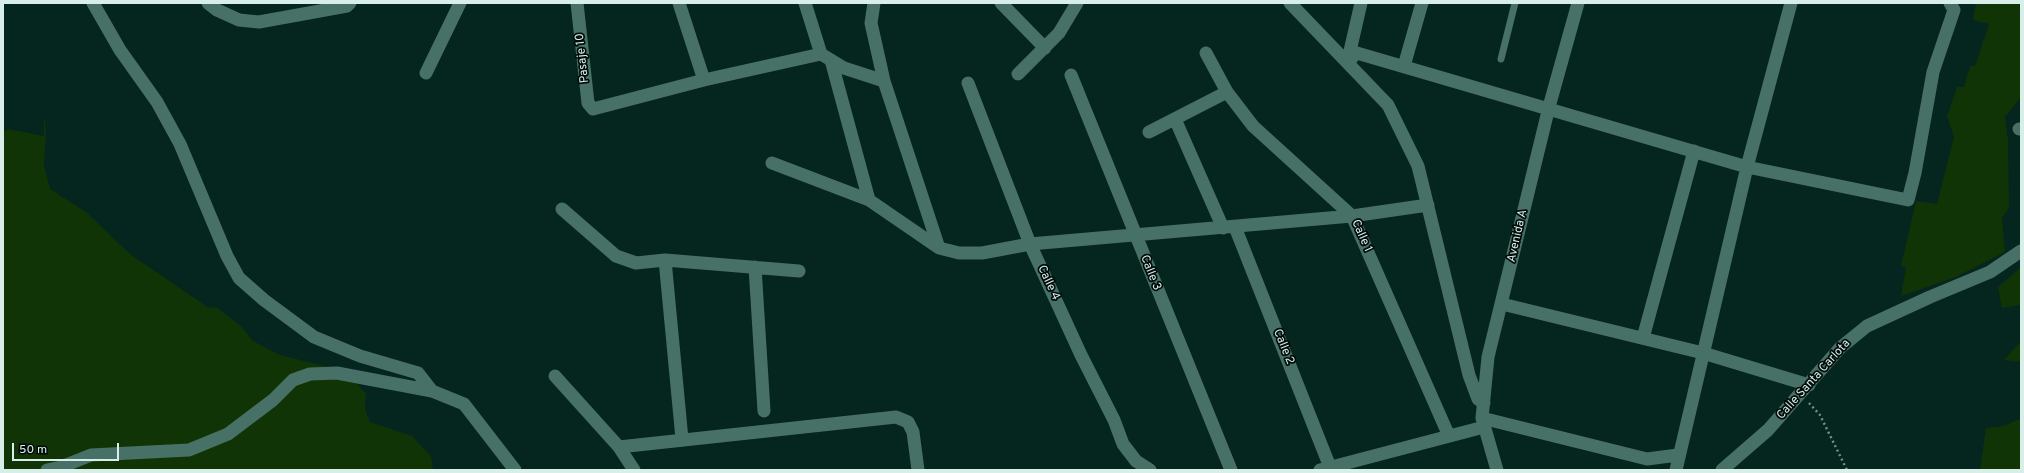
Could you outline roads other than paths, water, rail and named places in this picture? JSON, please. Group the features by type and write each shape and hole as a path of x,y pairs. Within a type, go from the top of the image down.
{"street":[{"path":"93,3 120,50 157,102 177,138 227,256 239,278 264,300 314,337 360,356 418,373 432,391"},
{"path":"208,3 217,10 239,20 259,22 347,6 350,3"},
{"path":"426,73 460,3"},
{"name":"Pasaje 10","path":"577,3 588,103 591,108 595,110 704,80"},
{"path":"679,3 704,80 826,57 844,68 884,81"},
{"path":"805,3 826,57 869,200"},
{"path":"874,3 871,23 884,81 938,248"},
{"path":"1001,3 1045,48"},
{"path":"1018,74 1059,33 1078,3"},
{"path":"1290,3 1388,105 1418,166 1469,375 1478,399 1484,403"},
{"path":"1361,3 1350,51 1354,63 1364,79"},
{"path":"1404,66 1422,3"},
{"name":"Avenida A","path":"1497,470 1483,423 1488,357 1549,107 1578,3"},
{"path":"1676,470 1678,456 1747,167 1791,3"},
{"path":"1350,51 1549,107 1747,167 1908,200 1915,173 1933,72 1954,10 1950,3"},
{"name":"Calle 1","path":"1206,53 1227,92 1253,126 1352,216 1449,436"},
{"name":"Calle 3","path":"1071,75 1134,235 1231,470"},
{"name":"Calle 4","path":"968,83 1030,244 1081,355 1114,420 1123,444 1136,461 1150,470"},
{"path":"1150,132 1227,92"},
{"name":"Calle 2","path":"1175,119 1229,227 1325,468"},
{"path":"1643,338 1694,151"},
{"path":"772,163 869,200 938,248 959,253 982,253 1030,244 1352,216 1428,205"},
{"path":"562,209 616,256 636,263 665,260 799,270"},
{"name":"Calle Santa Carlota","path":"1722,470 1768,430 1840,348 1867,326 1930,297 1990,272 2021,251"},
{"path":"665,260 682,439"},
{"path":"755,267 764,411"},
{"path":"1502,304 1703,353 1805,389"},
{"path":"47,470 61,467 91,455 189,450 228,434 273,400 293,380 310,374 336,373 432,391 464,404 515,470"},
{"path":"555,376 619,447 634,470"},
{"path":"619,447 896,417 908,422 913,432 918,470"},
{"path":"1325,468 1449,436 1483,423 1647,459 1678,456"}],"lane":[{"path":"1501,59 1515,3"}]}
